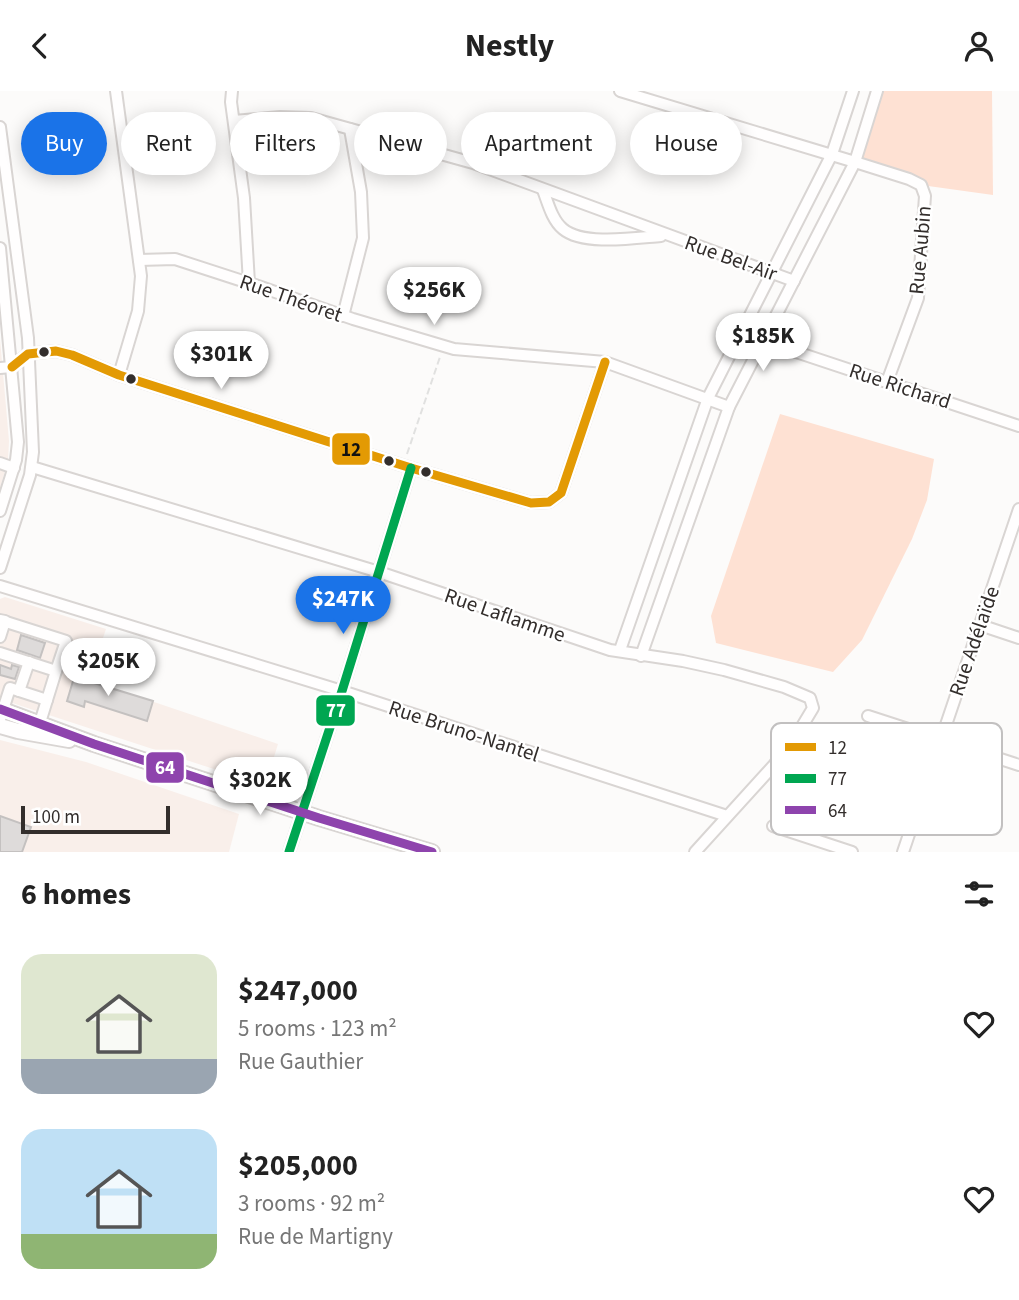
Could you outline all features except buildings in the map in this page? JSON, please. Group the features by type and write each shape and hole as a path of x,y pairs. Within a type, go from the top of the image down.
{"main road":[{"path":"1,712 38,729 94,744 432,852"},
{"path":"0,726 38,729"}],"street":[{"path":"116,91 141,276 138,311 119,375"},
{"path":"232,91 233,112"},
{"name":"Rue Aubin","path":"620,91 832,154 921,185 925,196 918,298 887,382"},
{"path":"660,104 664,91"},
{"path":"620,650 708,400 832,154 853,91"},
{"path":"641,656 729,407 855,162 877,91"},
{"name":"Rue Bel-Air","path":"340,126 473,163 794,281"},
{"path":"0,127 28,338 33,439 32,467 3,548 0,568"},
{"path":"343,316 363,238 361,191 350,129"},
{"path":"241,175 249,283"},
{"name":"Rue Bel-Air","path":"543,190 551,212 561,228 576,237 627,239 667,235"},
{"path":"0,249 6,367 18,442 14,468 0,512"},
{"name":"Rue Théoret","path":"139,260 175,259 343,316 454,349 605,362 729,407"},
{"name":"Rue Richard","path":"742,334 1019,426"},
{"path":"6,367 28,354 56,351 64,353 119,375 407,467 531,503 550,502 561,493 605,362"},
{"path":"0,463 14,468"},
{"name":"Rue Laflamme","path":"32,467 379,572 610,650 683,661 784,687 810,698 813,708 804,723"},
{"path":"289,852 379,572 407,467"},
{"path":"684,467 705,474"},
{"name":"Rue Adélaïde","path":"946,723 1019,509"},
{"name":"Rue Bruno-Nantel","path":"0,586 342,691 727,816"},
{"path":"0,637 5,621 2,620"},
{"path":"2,620 66,641 38,729"},
{"path":"980,625 1019,638"},
{"path":"0,653 56,671"},
{"path":"1,712 10,688 29,662"},
{"path":"10,688 47,700"},
{"path":"868,716 889,723"},
{"path":"1002,760 1019,765"},
{"name":"Rue Laflamme","path":"727,816 771,768"},
{"path":"695,852 727,816"},
{"path":"800,835 852,852"},
{"name":"Rue Adélaïde","path":"904,852 909,835"}],"path":[{"path":"407,467 444,346"}],"shaded area":[{"path":"877,91 992,91 993,195 921,185 855,162"},
{"path":"0,339 9,441 8,461 0,488"},
{"path":"780,414 934,459 927,500 912,539 862,640 833,672 716,643 711,616"},
{"path":"5,597 106,629 89,680 278,744 274,757 304,768 295,792 290,794 0,699 0,599"},
{"path":"0,740 86,762 239,814 229,852 0,852"}],"transit line":[{"name":"12","path":"12,367 28,354 56,351 72,355 119,375 411,468 531,503 549,502 561,493 605,362"},
{"name":"77","path":"289,852 411,468"},
{"name":"64","path":"0,709 94,744 432,852"}]}
